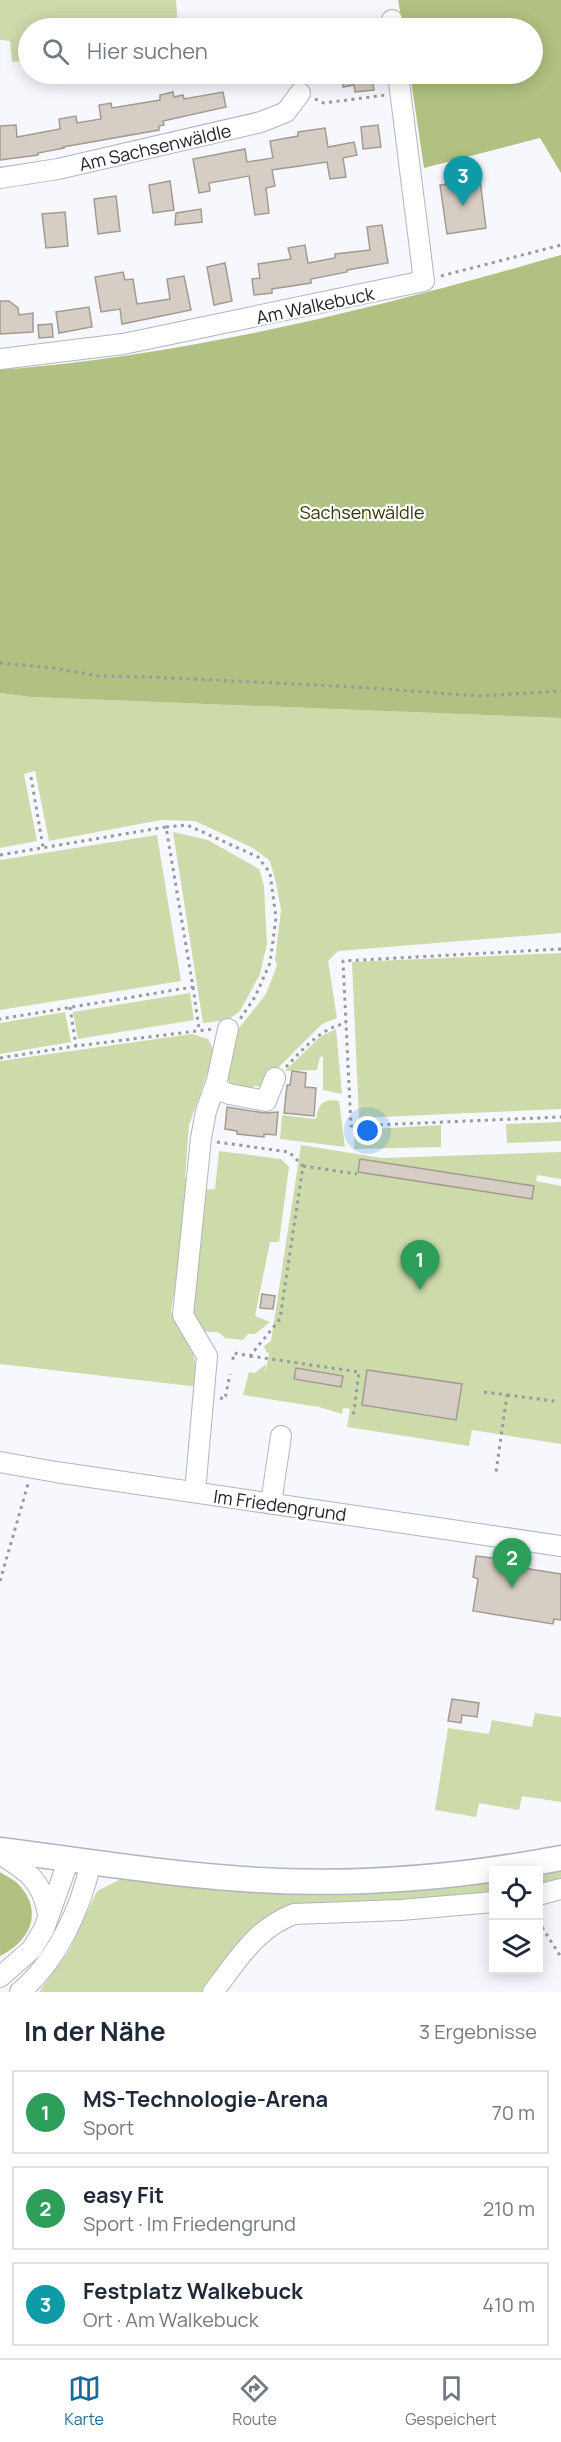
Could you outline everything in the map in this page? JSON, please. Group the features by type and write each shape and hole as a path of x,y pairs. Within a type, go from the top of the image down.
{"main road":[{"path":"0,1852 237,1879 351,1882 449,1875 561,1858"}],"street":[{"path":"399,84 424,281"},
{"name":"Am Sachsenwäldle","path":"0,178 58,169 261,122 286,112 300,93"},
{"name":"Am Walkebuck","path":"0,359 123,344 424,281"},
{"path":"195,1492 207,1356 183,1315 201,1141 206,1111 228,1029"},
{"path":"214,1088 229,1094 266,1101 275,1078"},
{"path":"272,1503 281,1436"},
{"name":"Im Friedengrund","path":"0,1462 561,1546"},
{"path":"0,1852 24,1869 37,1882 44,1896 48,1914"},
{"path":"0,1977 32,1949 44,1929 48,1914 80,1860"},
{"path":"22,1991 55,1951 71,1924 84,1889 80,1860"},
{"path":"543,1894 561,1889"},
{"path":"213,1992 260,1932 277,1920 294,1914 401,1910 489,1902"}],"path":[{"path":"300,93 324,103 395,84"},
{"path":"424,281 561,245"},
{"path":"0,663 98,676 356,687 480,696 561,691"},
{"path":"31,777 43,848"},
{"path":"0,855 187,825 258,857 270,873 276,918 270,963 255,997 242,1018 228,1029 199,1029 0,1058"},
{"path":"166,827 199,1029"},
{"path":"561,949 343,961 351,1126 561,1117"},
{"path":"0,1019 193,987"},
{"path":"70,1007 76,1046"},
{"path":"275,1078 313,1040 332,1026 346,1023"},
{"path":"201,1141 289,1152 303,1166 357,1174"},
{"path":"250,1356 280,1319 303,1166"},
{"path":"232,1364 234,1353 359,1372 353,1418"},
{"path":"484,1392 554,1401"},
{"path":"496,1472 507,1395"},
{"path":"0,1581 33,1468"},
{"path":"543,1929 561,1957"}],"green space":[{"path":"0,0 176,0 177,18 18,18 18,61 12,62 10,41 0,40"},
{"path":"398,0 561,0 561,173 540,138 424,168 411,84 543,84 543,18 401,18"},
{"name":"Sachsenwäldle","path":"561,255 561,718 31,697 0,693 0,370 142,353 284,327 423,293"},
{"path":"0,693 31,697 561,718 561,933 338,951 328,961 337,1018 322,1024 266,1080 263,1087 253,1086 252,1094 235,1089 230,1084 226,1073 236,1032 266,994 277,965 275,960 281,910 270,861 253,848 195,821 161,820 49,841 35,771 24,774 37,841 0,848"},
{"path":"173,832 208,840 259,869 264,886 267,944 260,974 240,1011 228,1020 203,1023"},
{"path":"157,835 181,981 0,1010 0,860"},
{"path":"561,953 561,1109 359,1118 352,962"},
{"path":"190,993 194,1020 78,1039 73,1012"},
{"path":"65,1012 71,1042 0,1054 0,1023"},
{"path":"336,1029 342,1094 323,1090 323,1056 320,1057 317,1070 285,1071 320,1037"},
{"path":"192,1034 208,1039 213,1049 211,1062 189,1125 185,1177 191,1189 171,1312 191,1347 199,1387 0,1364 0,1061"},
{"path":"330,1100 339,1101 345,1147 280,1139 282,1115 316,1119 321,1104"},
{"path":"561,1122 561,1141 507,1143 506,1124"},
{"path":"441,1125 441,1147 354,1149 354,1130"},
{"path":"301,1145 382,1158 561,1152 561,1179 537,1175 536,1181 561,1186 561,1444 472,1430 469,1446 347,1427 350,1409 343,1408 342,1414 319,1407 243,1395 249,1372 255,1373 266,1364 265,1375 269,1353 266,1352 264,1346 271,1341"},
{"path":"219,1151 281,1159 289,1167 279,1242 270,1242 255,1316 270,1322 255,1334 248,1334 243,1340 225,1338 218,1332 198,1329 191,1307 200,1190 215,1189"},
{"path":"535,1713 561,1717 561,1802 522,1796 519,1810 479,1803 476,1817 435,1810 448,1728 489,1734 492,1720 532,1727"},
{"path":"561,1864 561,1880 543,1884 543,1869"},
{"path":"0,1872 20,1886 31,1906 32,1916 30,1926 19,1943 0,1956"},
{"path":"489,1876 489,1893 269,1916 252,1928 202,1992 39,1992 69,1951 97,1891 121,1879 252,1891"}],"building":[{"path":"343,84 373,84 374,90 355,92 354,85 343,87"},
{"path":"173,92 174,97 183,95 184,99 223,92 226,107 163,121 164,125 159,126 159,130 63,147 38,153 38,155 0,160 0,126 16,125 17,137 60,129 59,119 76,116 77,123 101,119 99,105 111,103 112,108 160,100 160,95"},
{"path":"378,125 381,147 363,149 361,127"},
{"path":"325,128 328,147 354,142 357,155 343,158 346,177 330,179 327,162 272,170 275,186 266,188 269,213 255,215 249,176 209,183 210,191 199,193 193,159 245,149 247,162 273,158 270,141 298,136 298,132"},
{"path":"480,180 486,228 447,234 440,185"},
{"path":"170,181 174,210 153,213 149,185"},
{"path":"116,196 120,231 98,234 94,199"},
{"path":"201,209 202,222 175,225 176,213"},
{"path":"65,212 68,246 46,248 42,214"},
{"path":"382,225 388,263 347,270 347,272 311,279 311,283 272,289 272,293 254,295 252,279 260,278 258,264 291,259 288,248 305,245 308,263 335,258 335,254 370,250 367,227"},
{"path":"225,263 232,301 214,305 207,267"},
{"path":"123,272 125,280 133,279 137,304 170,299 167,279 184,276 191,310 122,324 120,309 101,312 95,277"},
{"path":"0,301 9,301 18,308 19,315 33,313 33,332 0,334"},
{"path":"89,307 92,327 59,333 56,312"},
{"path":"52,324 53,337 39,338 38,325"},
{"path":"292,1071 306,1073 305,1087 316,1088 314,1116 284,1113 287,1085 290,1085"},
{"path":"227,1107 264,1113 278,1112 276,1135 264,1134 264,1137 237,1134 237,1131 225,1129"},
{"path":"360,1159 534,1186 532,1199 358,1172"},
{"path":"262,1294 275,1296 273,1309 260,1308"},
{"path":"296,1368 343,1376 341,1387 294,1379"},
{"path":"367,1370 462,1384 456,1420 362,1405"},
{"path":"476,1556 499,1559 498,1564 561,1574 561,1620 554,1619 553,1624 473,1611 478,1579 473,1577"},
{"path":"452,1699 479,1703 477,1717 462,1715 461,1723 448,1721"}],"place":[{"name":"Festplatz Walkebuck","path":"463,206"},
{"name":"MS-Technologie-Arena","path":"420,1290"},
{"name":"easy Fit","path":"512,1588"}]}
